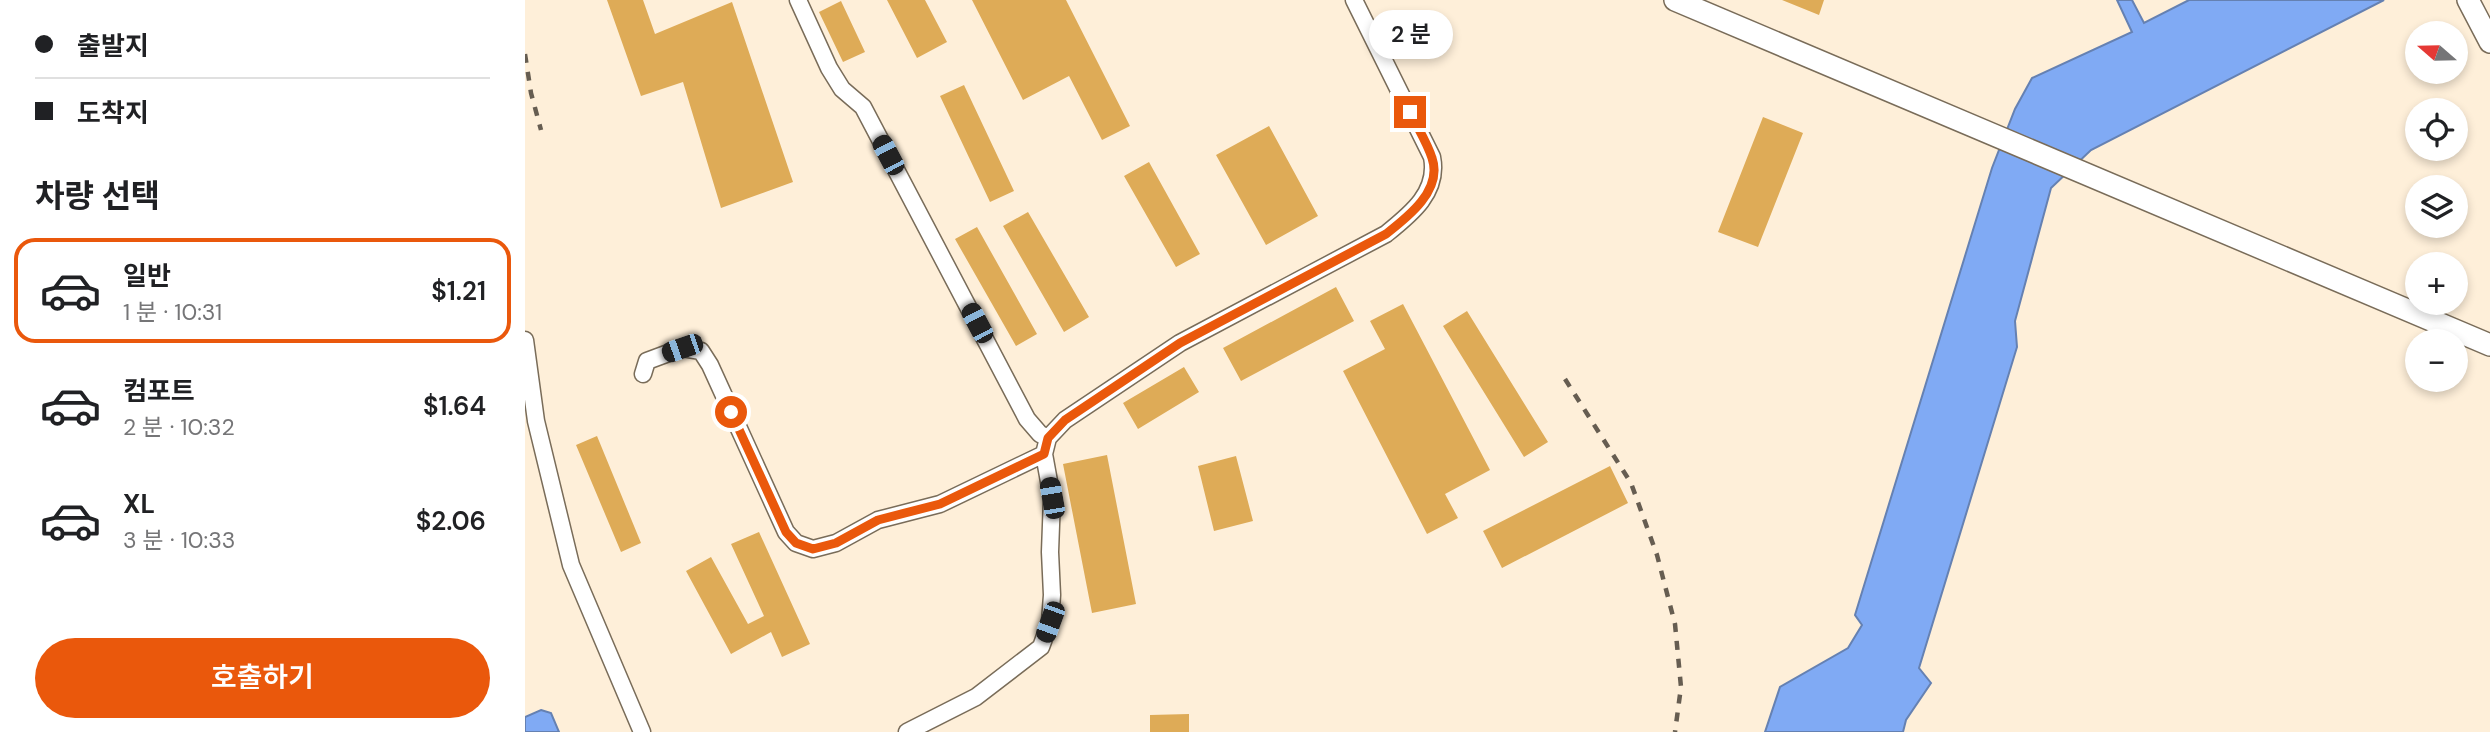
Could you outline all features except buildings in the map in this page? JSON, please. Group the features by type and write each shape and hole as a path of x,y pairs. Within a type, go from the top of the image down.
{"main road":[{"path":"1675,0 1701,6 1979,131 2490,345"},
{"path":"2469,0 2490,42"}],"street":[{"path":"798,0 829,68 842,89 863,107 1027,419 1040,434 1048,438"},
{"path":"907,732 976,697 1041,648 1050,622 1052,498 1044,454 1048,438 1065,420 1180,343 1386,234 1414,212 1430,186 1434,170 1432,157 1354,0"},
{"path":"525,340 536,421 571,565 642,732"},
{"path":"643,374 647,361 682,348 701,351 710,365 786,532 796,543 813,549 836,543 878,520 940,504 1044,454"}],"water":[{"path":"2117,0 2132,0 2144,23 2189,0 2384,0 2091,150 2051,188 2015,321 2017,347 1919,668 1931,683 1906,720 1903,732 1765,732 1780,687 1848,648 1862,625 1855,615 1992,168 2015,109 2032,78 2132,32"},
{"path":"541,710 551,713 559,732 525,732 525,717"}],"railway":[{"path":"525,54 531,93 541,130"},
{"path":"1565,379 1631,483 1657,555 1675,624 1681,687 1675,732"}],"route":[{"path":"731,412 786,532 796,543 813,549 836,543 878,520 940,504 1044,454 1048,438 1065,420 1180,343 1386,234 1414,212 1430,186 1434,170 1432,157 1410,112"}]}
